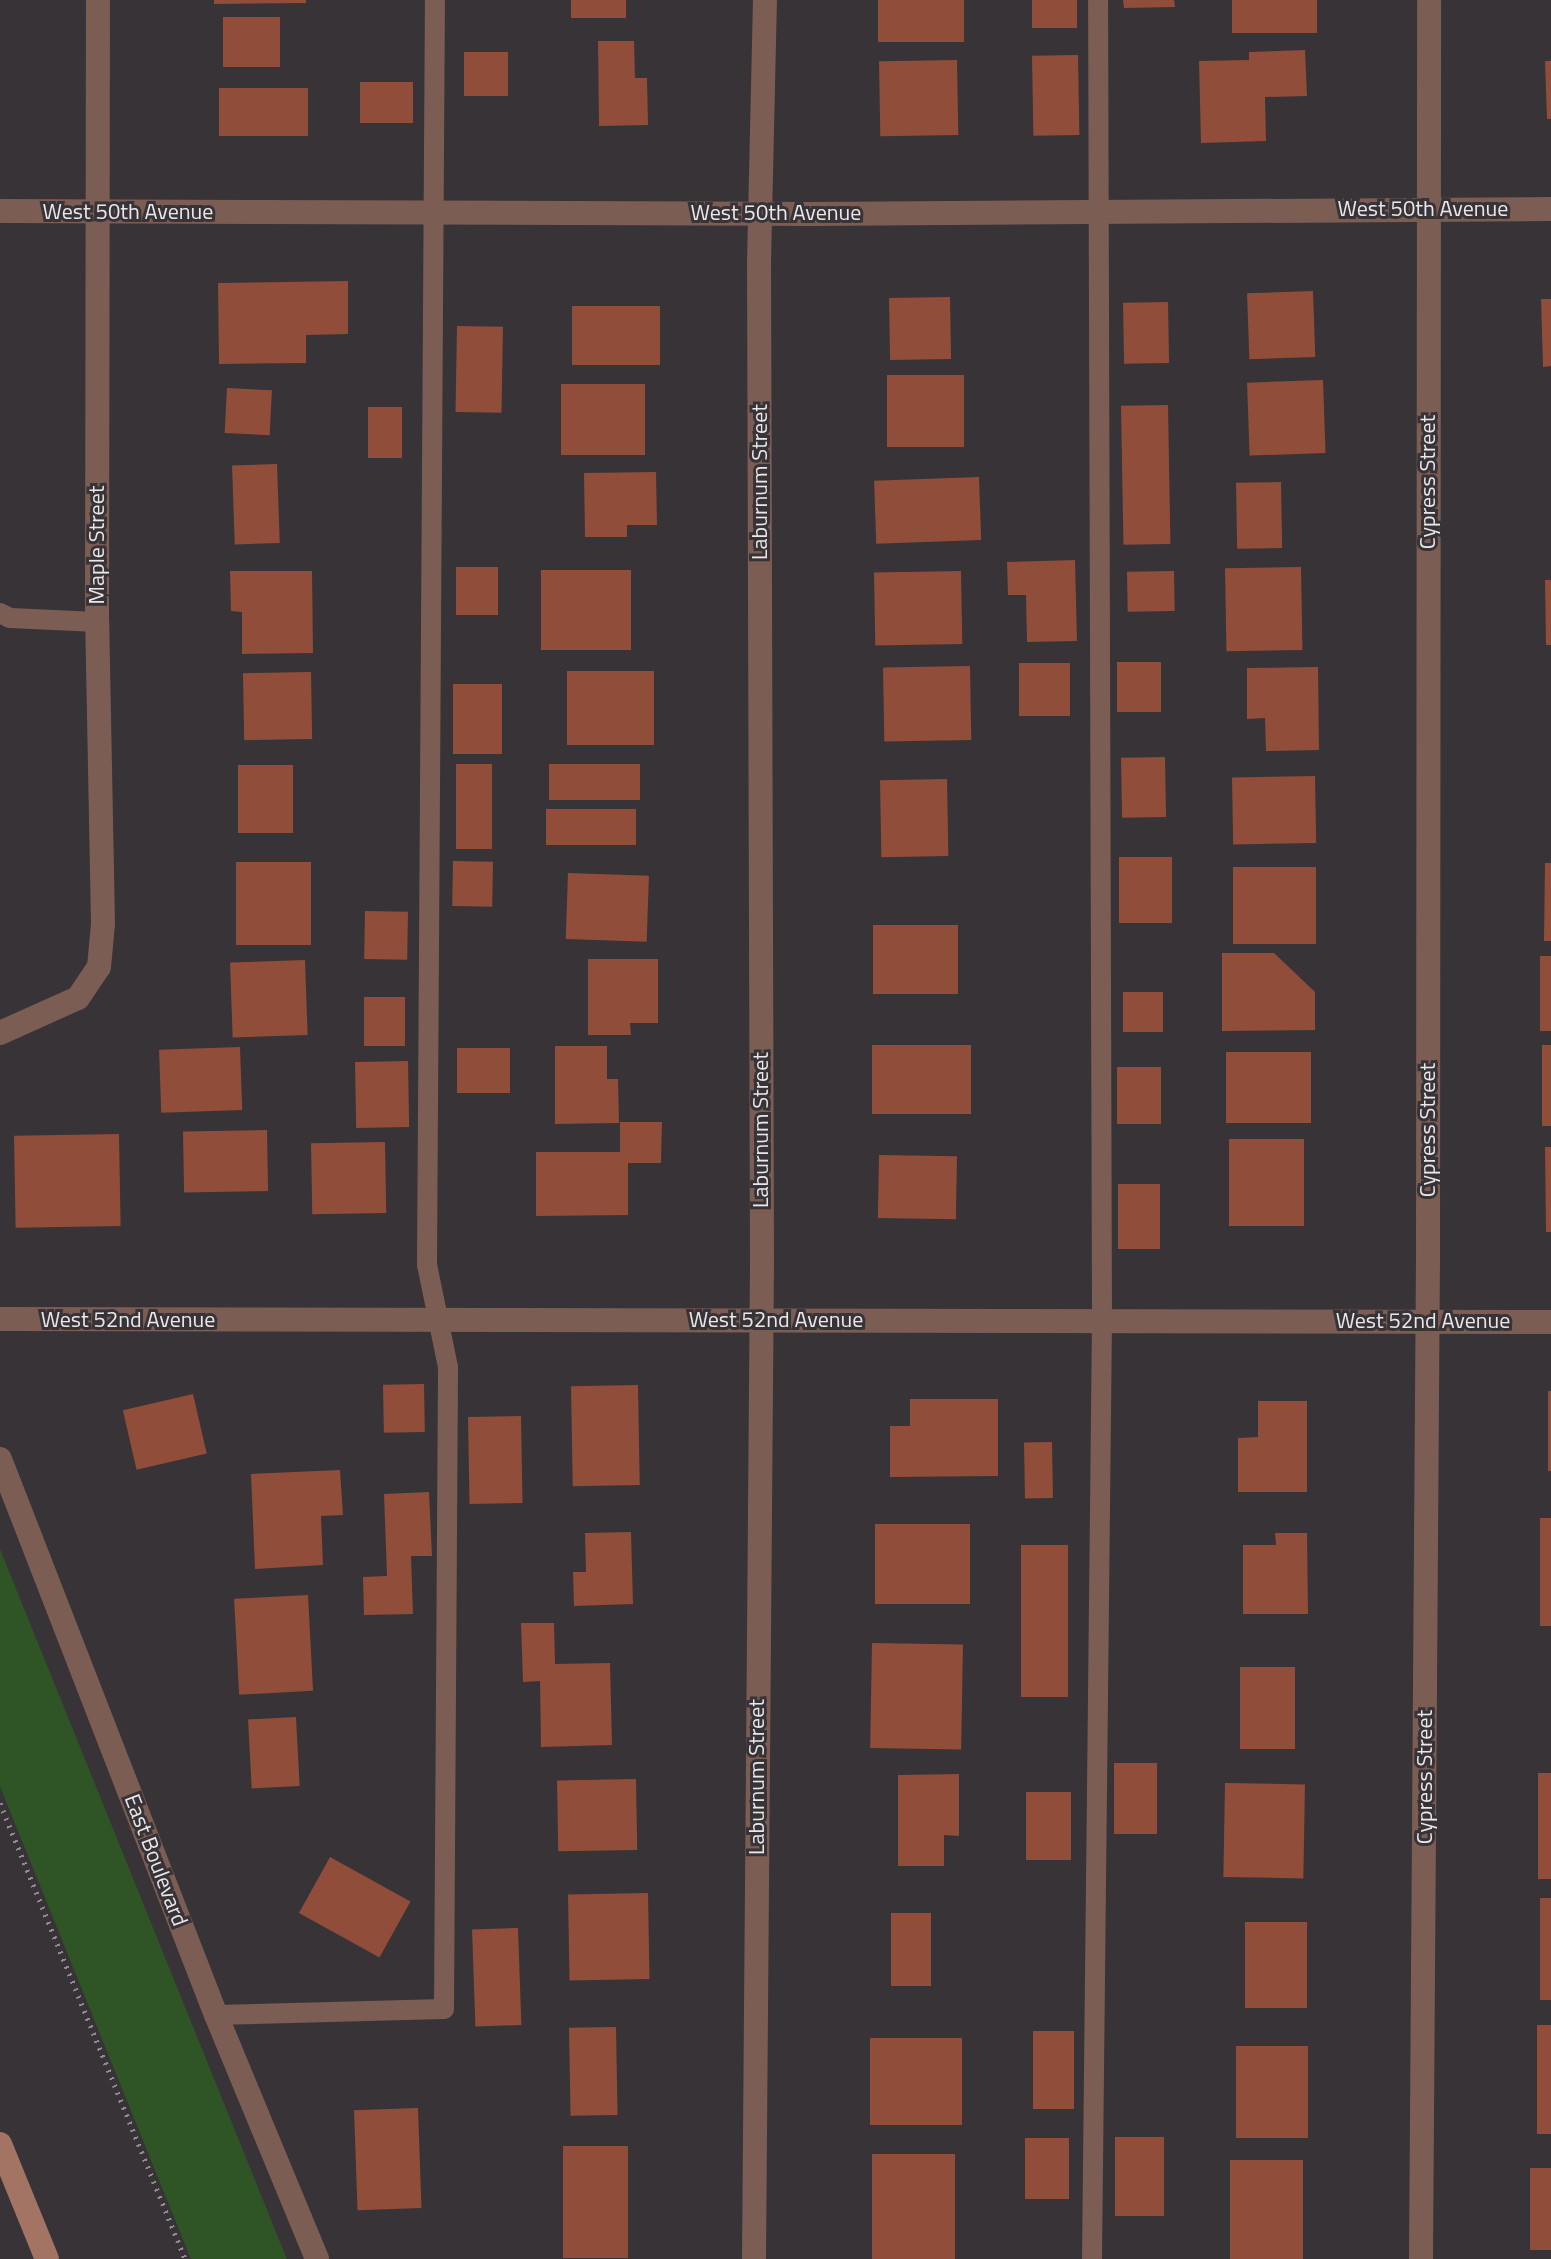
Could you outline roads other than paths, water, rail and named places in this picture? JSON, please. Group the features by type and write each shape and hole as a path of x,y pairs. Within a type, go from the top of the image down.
{"street":[{"name":"Maple Street","path":"0,1033 78,998 99,967 103,924 97,622 98,0"},
{"name":"Laburnum Street","path":"754,2259 761,1321 760,214 765,0"},
{"name":"Cypress Street","path":"1421,2259 1428,1322 1429,0"},
{"name":"West 50th Avenue","path":"0,211 760,214 1551,209"},
{"name":"West 52nd Avenue","path":"0,1319 1551,1322"},
{"name":"East Boulevard","path":"0,1459 216,2015 317,2259"},
{"path":"0,2144 47,2259"}],"lane":[{"path":"216,2015 444,2009 448,1367 427,1265 435,0"},
{"path":"1092,2259 1102,1321 1098,0"},
{"path":"0,613 10,618 97,622"}]}
